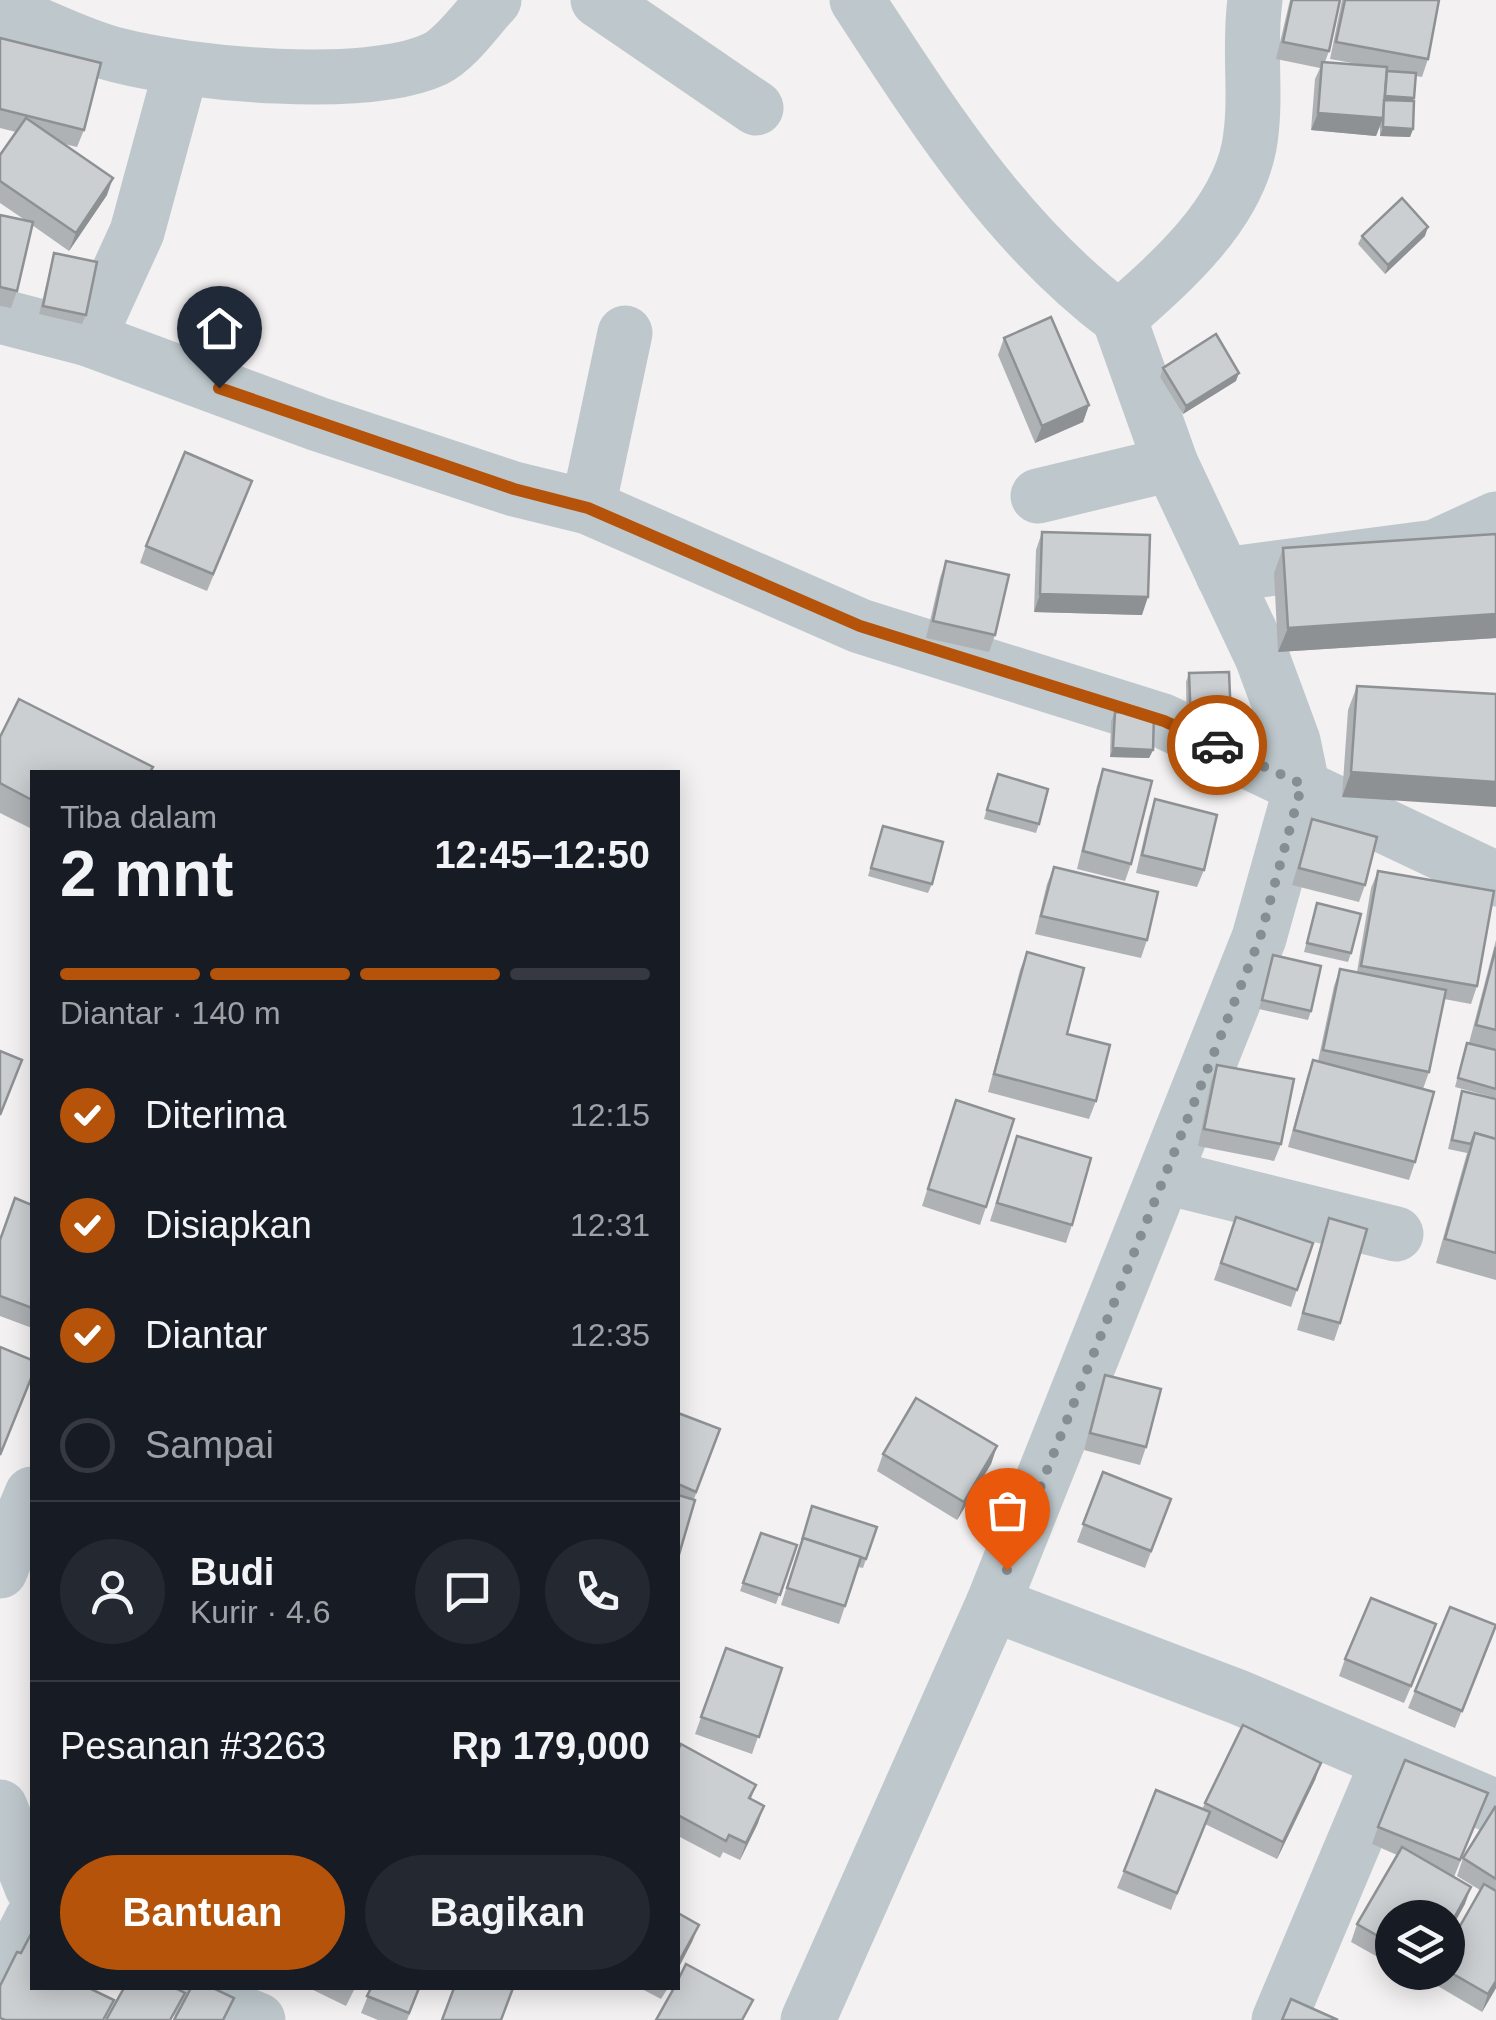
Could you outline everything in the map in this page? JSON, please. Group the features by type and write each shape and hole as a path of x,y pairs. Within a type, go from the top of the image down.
{"street":[{"path":"10,13 112,54 181,70 398,72 439,58 494,0"},
{"path":"598,0 756,108"},
{"path":"808,2020 993,1604 1166,1177 1260,938 1302,784 1292,741 1262,657 1171,464 1119,318 1045,258 936,123 857,0"},
{"path":"1119,318 1174,270 1206,230 1248,151 1255,0"},
{"path":"88,340 138,232 181,70"},
{"path":"0,316 88,340 318,424 514,489 588,508 860,626 1164,721 1496,880"},
{"path":"588,508 626,333"},
{"path":"1038,496 1171,464"},
{"path":"1223,575 1435,547 1496,519"},
{"path":"1166,1177 1396,1234"},
{"path":"0,1571 30,1499"},
{"path":"993,1604 1238,1697 1387,1764 1491,1790"},
{"path":"1280,2020 1387,1764"},
{"path":"0,1807 30,1882"},
{"path":"0,1983 30,1923"},
{"path":"188,1990 255,2007"}],"building":[{"path":"1292,0 1340,0 1329,51 1283,42"},
{"path":"1345,0 1439,0 1428,59 1336,42"},
{"path":"0,38 101,63 84,130 0,109"},
{"path":"1322,62 1387,67 1383,118 1318,113"},
{"path":"1387,71 1416,73 1414,98 1385,96"},
{"path":"1384,100 1414,101 1413,129 1383,127"},
{"path":"26,118 113,178 76,233 0,181 0,155"},
{"path":"1402,198 1428,227 1388,265 1362,236"},
{"path":"0,215 33,222 17,291 0,287"},
{"path":"54,253 97,262 86,315 43,306"},
{"path":"1051,317 1089,405 1042,426 1004,338"},
{"path":"1216,334 1239,373 1186,406 1163,368"},
{"path":"185,452 252,481 213,574 146,546"},
{"path":"1042,532 1150,535 1148,597 1040,594"},
{"path":"1496,534 1496,614 1288,628 1283,548"},
{"path":"946,561 1009,575 995,635 933,621"},
{"path":"1229,672 1231,719 1191,721 1189,673"},
{"path":"1357,686 1496,694 1496,782 1351,772"},
{"path":"19,699 153,767 30,770 30,799 0,783 0,737"},
{"path":"1115,712 1154,714 1153,750 1113,748"},
{"path":"1103,769 1152,781 1131,864 1083,851"},
{"path":"998,774 1048,789 1039,824 987,810"},
{"path":"1155,799 1217,815 1204,870 1142,855"},
{"path":"1312,819 1377,837 1365,885 1299,868"},
{"path":"883,826 943,842 932,884 871,868"},
{"path":"1054,867 1158,892 1147,940 1041,916"},
{"path":"1378,871 1494,891 1477,986 1361,966"},
{"path":"1317,903 1361,914 1351,953 1307,943"},
{"path":"1496,947 1496,1030 1476,1025"},
{"path":"1027,952 1084,968 1067,1034 1110,1045 1096,1101 994,1074"},
{"path":"1273,955 1321,966 1311,1011 1262,1000"},
{"path":"1340,969 1446,990 1429,1072 1323,1050"},
{"path":"1467,1043 1496,1050 1496,1089 1458,1078"},
{"path":"0,1051 22,1060 0,1115"},
{"path":"1313,1060 1434,1092 1415,1162 1294,1130"},
{"path":"1217,1065 1294,1079 1281,1144 1204,1129"},
{"path":"1462,1091 1496,1099 1496,1139 1475,1133 1471,1144 1452,1140"},
{"path":"956,1100 1014,1119 986,1207 928,1189"},
{"path":"1475,1133 1496,1139 1496,1253 1445,1239"},
{"path":"1017,1136 1091,1158 1072,1225 997,1203"},
{"path":"15,1198 30,1204 30,1307 0,1296 0,1240"},
{"path":"1236,1217 1313,1243 1297,1290 1221,1263"},
{"path":"1329,1218 1367,1229 1340,1323 1303,1313"},
{"path":"0,1347 30,1359 30,1381 0,1455"},
{"path":"1105,1375 1161,1389 1146,1447 1090,1433"},
{"path":"916,1398 997,1446 964,1502 883,1454"},
{"path":"680,1414 720,1429 696,1492 680,1485"},
{"path":"1103,1472 1171,1499 1151,1551 1083,1524"},
{"path":"680,1496 695,1500 680,1551"},
{"path":"812,1506 877,1527 866,1559 802,1540"},
{"path":"761,1533 797,1545 780,1595 743,1583"},
{"path":"803,1538 861,1557 845,1606 787,1588"},
{"path":"1371,1598 1436,1624 1411,1686 1345,1659"},
{"path":"1450,1607 1496,1625 1462,1711 1415,1691"},
{"path":"726,1648 782,1668 759,1737 701,1717"},
{"path":"1243,1725 1321,1763 1283,1842 1205,1803"},
{"path":"680,1746 756,1785 749,1798 764,1806 746,1843 729,1835 726,1841 680,1816"},
{"path":"1405,1760 1488,1793 1460,1860 1378,1827"},
{"path":"1156,1790 1210,1812 1177,1893 1124,1871"},
{"path":"1496,1808 1496,1879 1463,1858"},
{"path":"1402,1847 1471,1887 1464,1900 1375,1900 1375,1934 1357,1924"},
{"path":"1484,1884 1496,1891 1496,1981 1488,1994 1465,1981 1465,1917"},
{"path":"680,1914 699,1925 680,1959"},
{"path":"30,1936 30,1990 93,1990 114,2000 103,2020 0,2018 0,1986 17,1952 21,1953"},
{"path":"686,1964 753,2000 742,2020 656,2020 673,1990 680,1990 680,1976"},
{"path":"123,1990 185,1993 170,2020 106,2020"},
{"path":"190,1990 217,1990 234,1998 223,2020 174,2020"},
{"path":"370,1990 418,1990 409,2013 367,1996"},
{"path":"453,1990 512,1990 501,2020 442,2020"},
{"path":"1291,1999 1338,2020 1282,2020"}],"way so far":[{"path":"1007,1570 1260,938 1302,784 1217,745"}],"route":[{"path":"219,388 514,489 588,508 860,626 1164,721 1217,745"}]}
